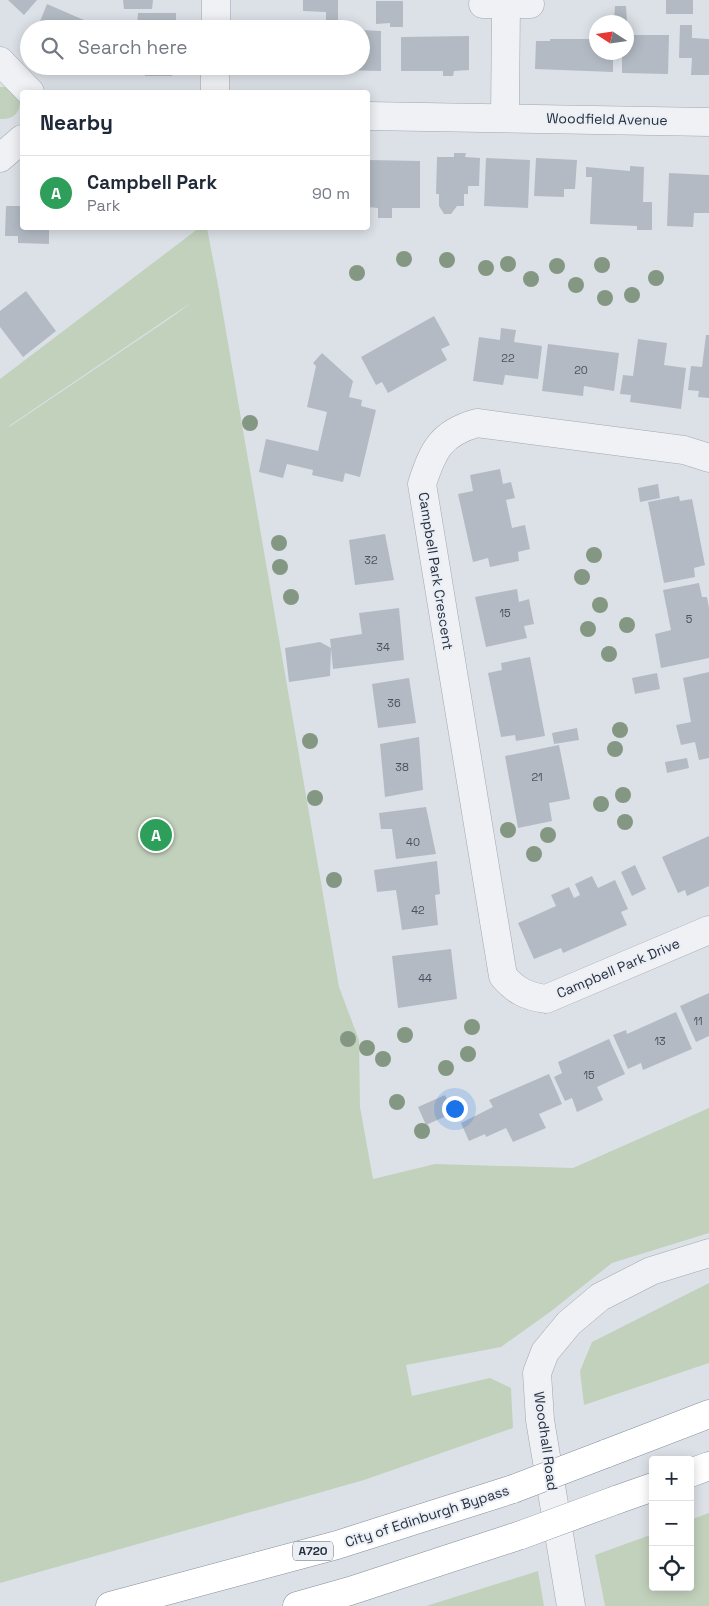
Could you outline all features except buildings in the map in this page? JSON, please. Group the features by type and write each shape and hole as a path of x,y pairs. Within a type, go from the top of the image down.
{"highway":[{"name":"City of Edinburgh Bypass","path":"110,1606 336,1545 513,1489 709,1414"},
{"path":"694,1472 709,1466"},
{"path":"297,1606 350,1591 521,1535 649,1488"}],"street":[{"path":"216,0 216,20"},
{"path":"505,117 506,4"},
{"path":"0,61 28,90"},
{"path":"215,75 215,90"},
{"name":"Woodfield Avenue","path":"370,116 709,122"},
{"name":"Campbell Park Crescent","path":"503,976 422,484 430,461 442,442 456,429 477,423 684,450 709,458"},
{"name":"Campbell Park Drive","path":"503,976 513,988 528,996 546,999 709,930"},
{"name":"Woodhall Road","path":"571,1606 540,1420 537,1373 546,1352 569,1323 600,1297 651,1271 709,1253"}],"green space":[{"path":"0,87 6,87 20,101 17,113 12,117 0,119"},
{"path":"196,230 207,230 339,987 359,1040 360,1107 373,1179 435,1164 573,1168 709,1108 709,1233 612,1263 550,1312 501,1347 406,1365 412,1396 490,1378 511,1388 513,1428 364,1480 0,1583 0,379","holes":["192,302 172,317 9,426"]},
{"path":"709,1283 709,1363 584,1405 580,1371 592,1342"},
{"path":"709,1513 709,1606 605,1606 595,1555 649,1535 649,1591 694,1591 694,1519"},
{"path":"538,1571 544,1606 426,1606"}],"place":[{"name":"Campbell Park","path":"156,835"}]}
